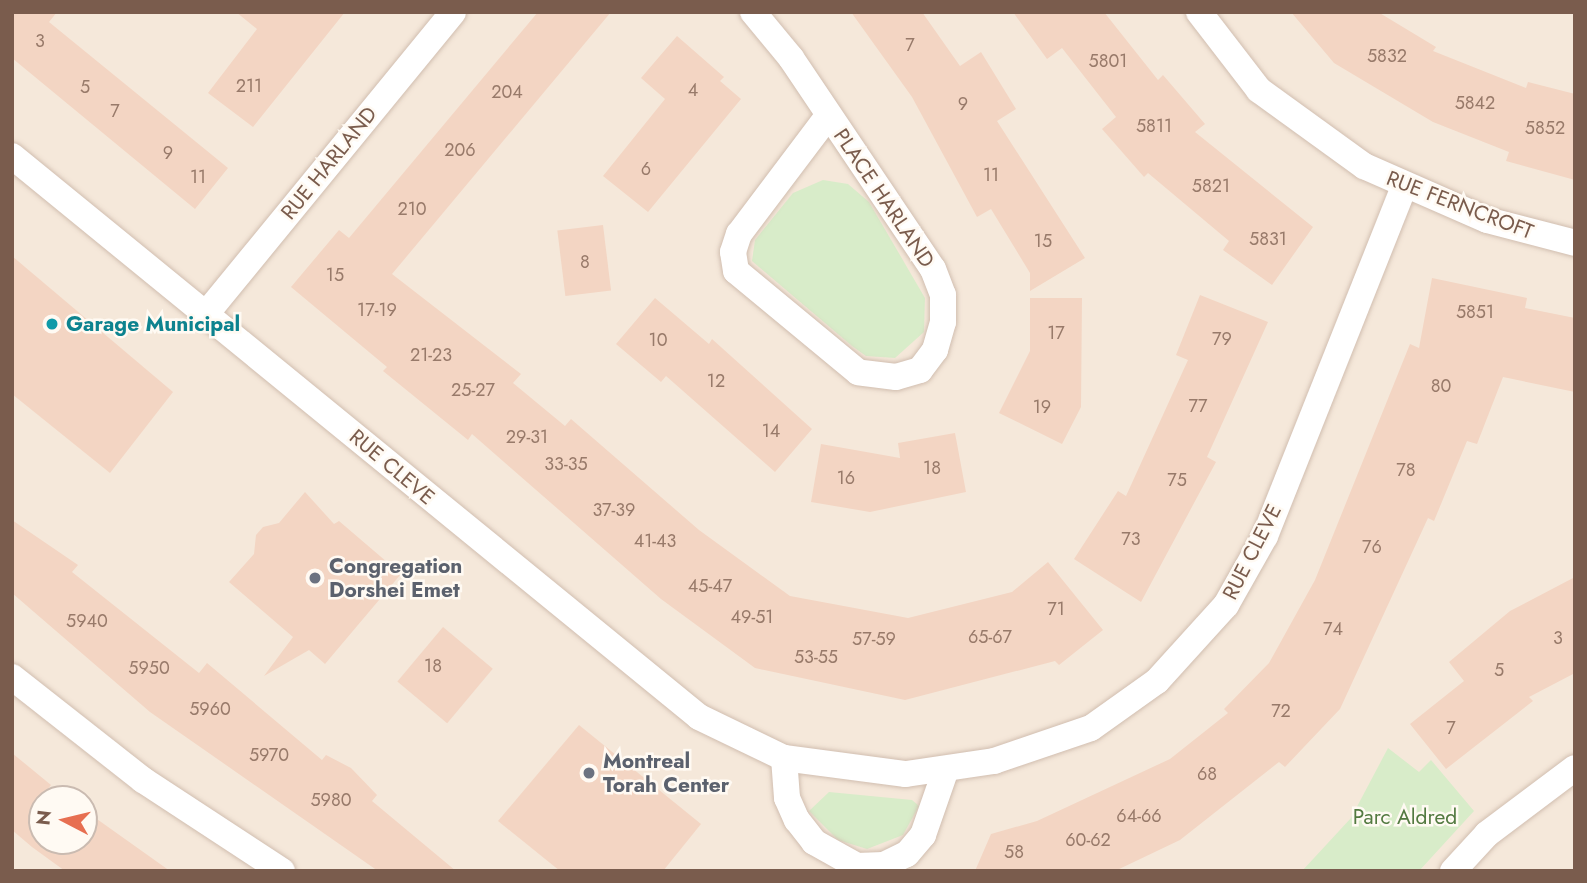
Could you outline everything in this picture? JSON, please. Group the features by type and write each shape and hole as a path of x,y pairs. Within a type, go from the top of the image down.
{"street":[{"name":"RUE HARLAND","path":"206,314 453,12"},
{"name":"PLACE HARLAND","path":"753,12 828,116 933,269 943,295 938,341 920,370 896,377 858,372 736,271 733,252 739,234 828,116"},
{"name":"RUE FERNCROFT","path":"1199,12 1259,90 1364,166 1404,187 1488,220 1575,243"},
{"name":"RUE CLEVE","path":"12,156 699,717 784,758 892,773 945,772 1041,748 1091,728 1157,681 1226,605 1265,536 1404,187"},
{"path":"12,677 143,780 282,871"},
{"path":"784,758 788,798 797,820 814,842 858,866 884,865 906,854 923,835 945,772"},
{"path":"1453,871 1488,834 1575,768"}],"shaded area":[{"path":"12,12 1575,12 1575,871 12,871"}],"green space":[{"path":"823,180 848,184 869,202 925,298 924,332 895,358 866,356 752,261 755,240 793,193"},
{"name":"Parc Aldred","path":"1388,748 1419,772 1431,760 1474,811 1419,871 1302,871 1351,818"},
{"path":"829,792 912,800 919,806 903,835 867,849 838,840 809,811"}],"building":[{"path":"12,12 57,12 49,22 228,168 195,209 12,58"},
{"path":"236,12 345,12 253,127 208,93 257,29"},
{"path":"538,12 611,12 392,274 521,374 513,383 565,426 571,419 699,530 790,596 908,618 1012,592 1048,562 1103,630 1059,665 1055,661 905,700 755,668 661,599 472,434 468,440 383,371 387,367 291,287 339,230 349,238"},
{"path":"851,12 922,12 960,66 981,52 1016,109 997,121 1085,258 1030,291 1030,273 991,209 977,217 912,97"},
{"path":"1013,12 1104,12 1158,80 1163,75 1205,124 1195,132 1313,227 1272,285 1223,250 1229,241 1148,173 1144,177 1102,129 1116,117 1062,48 1047,59"},
{"path":"1291,12 1378,12 1436,47 1433,51 1526,88 1528,82 1575,94 1575,180 1506,161 1509,152 1433,122 1334,63"},
{"path":"677,36 724,77 720,81 741,99 648,212 603,176 665,99 641,78"},
{"path":"603,225 611,291 565,296 557,231"},
{"name":"Garage Municipal","path":"12,256 173,392 110,473 12,394"},
{"path":"1432,278 1527,298 1525,308 1575,318 1575,392 1503,377 1477,444 1467,441 1434,521 1428,518 1340,709 1285,767 1279,762 1180,840 1115,871 975,871 991,834 1037,821 1170,759 1228,713 1224,709 1269,663 1315,580 1410,344 1419,348"},
{"path":"1200,295 1268,322 1207,457 1216,462 1141,602 1074,559 1118,491 1126,496 1188,360 1176,355"},
{"path":"655,298 709,344 712,339 812,429 775,472 666,376 661,382 616,344"},
{"path":"1030,298 1082,298 1081,407 1062,444 999,413 1030,351"},
{"path":"955,433 966,492 870,512 811,502 821,444 900,458 898,443"},
{"name":"Congregation Dorshei Emet","path":"305,492 334,524 339,521 401,574 325,664 309,650 264,676 293,637 229,582 254,554 256,535 263,527 279,523"},
{"path":"12,520 78,565 72,572 199,673 207,663 322,760 326,755 351,768 377,795 372,801 456,871 378,871 150,712 12,593"},
{"path":"1575,577 1575,673 1529,697 1533,701 1446,769 1410,724 1464,681 1449,662 1510,611"},
{"path":"443,627 493,669 447,723 397,681"},
{"name":"Montreal Torah Center","path":"579,725 701,824 663,871 560,871 498,821"},
{"path":"12,753 51,785 28,785 28,844 12,830"},
{"path":"98,820 170,871 65,871 43,855 98,855"}],"place":[{"name":"Garage Municipal","path":"52,324"},
{"name":"Congregation Dorshei Emet","path":"315,578"},
{"name":"Montreal Torah Center","path":"589,773"}]}
